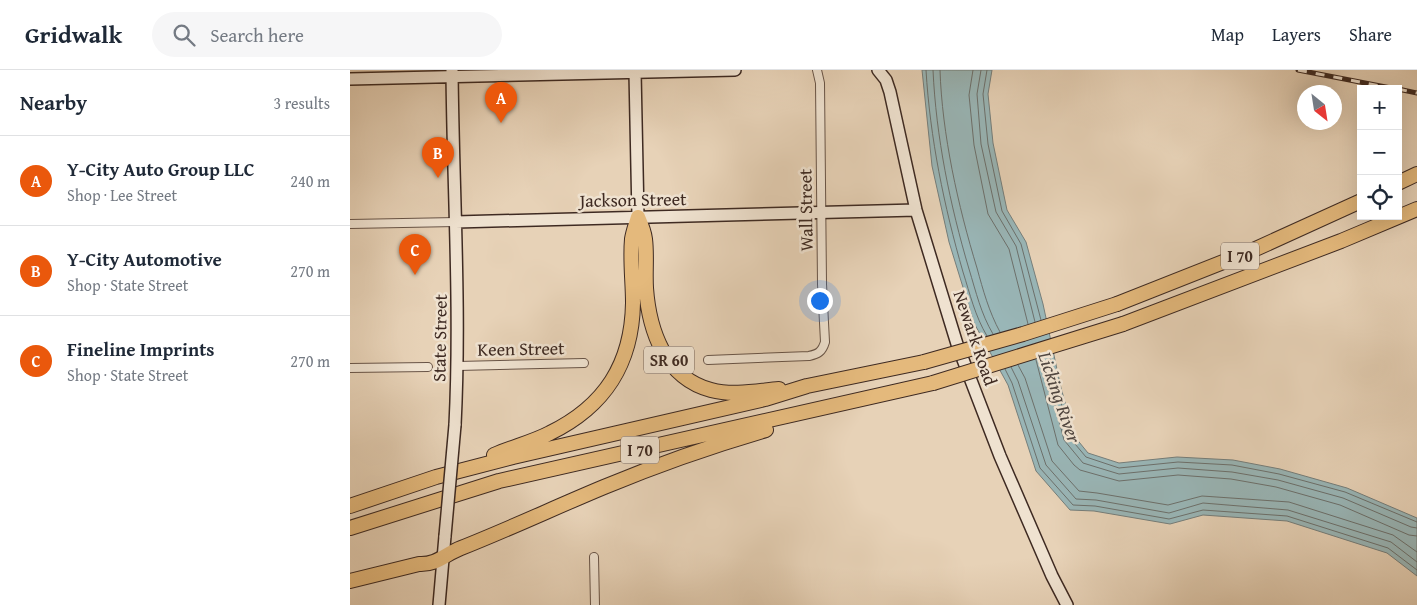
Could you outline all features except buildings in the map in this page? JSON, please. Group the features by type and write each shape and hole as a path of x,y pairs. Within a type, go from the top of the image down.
{"highway":[{"path":"1402,181 1417,174"},
{"name":"I 70","path":"350,506 436,477 513,457 765,400 807,386 924,362 1022,334 1117,304 1252,251 1357,203"},
{"name":"I 70","path":"350,528 499,481 933,383 1123,324 1332,245 1417,209"},
{"name":"SR 60","path":"638,217 645,237 649,317 656,340 665,356 677,370 693,382 711,390 741,392 807,386"},
{"path":"436,477 549,434 572,422 595,404 620,368 631,329 633,305 632,238 638,217"},
{"path":"350,581 419,564 430,564 458,549 604,487 676,459 783,426 820,409"}],"street":[{"path":"350,80 452,73 735,70"},
{"name":"Wall Street","path":"708,360 809,356 818,354 822,350 825,342 822,284 820,83 817,70"},
{"path":"635,71 638,217"},
{"name":"Newark Road","path":"880,71 890,92 916,210 958,344 981,409 1040,548 1067,605"},
{"name":"State Street","path":"439,605 455,425 458,366 452,73"},
{"name":"Jackson Street","path":"350,224 916,210"},
{"name":"Keen Street","path":"458,366 584,363"},
{"path":"350,368 428,366"},
{"path":"594,557 595,605"}],"water":[{"name":"Licking River","path":"922,70 992,70 988,94 993,143 1007,210 1026,242 1043,304 1061,388 1075,437 1088,453 1119,463 1177,457 1233,460 1280,469 1347,488 1417,518 1417,576 1387,553 1287,521 1203,515 1170,524 1094,511 1070,510 1036,471 1008,385 974,323 949,242 932,166"}],"railway":[{"path":"1298,70 1375,85"},
{"path":"1402,90 1417,93"}],"place":[{"name":"Y-City Auto Group LLC","path":"501,123"},
{"name":"Y-City Automotive","path":"438,178"},
{"name":"Fineline Imprints","path":"415,275"}]}
